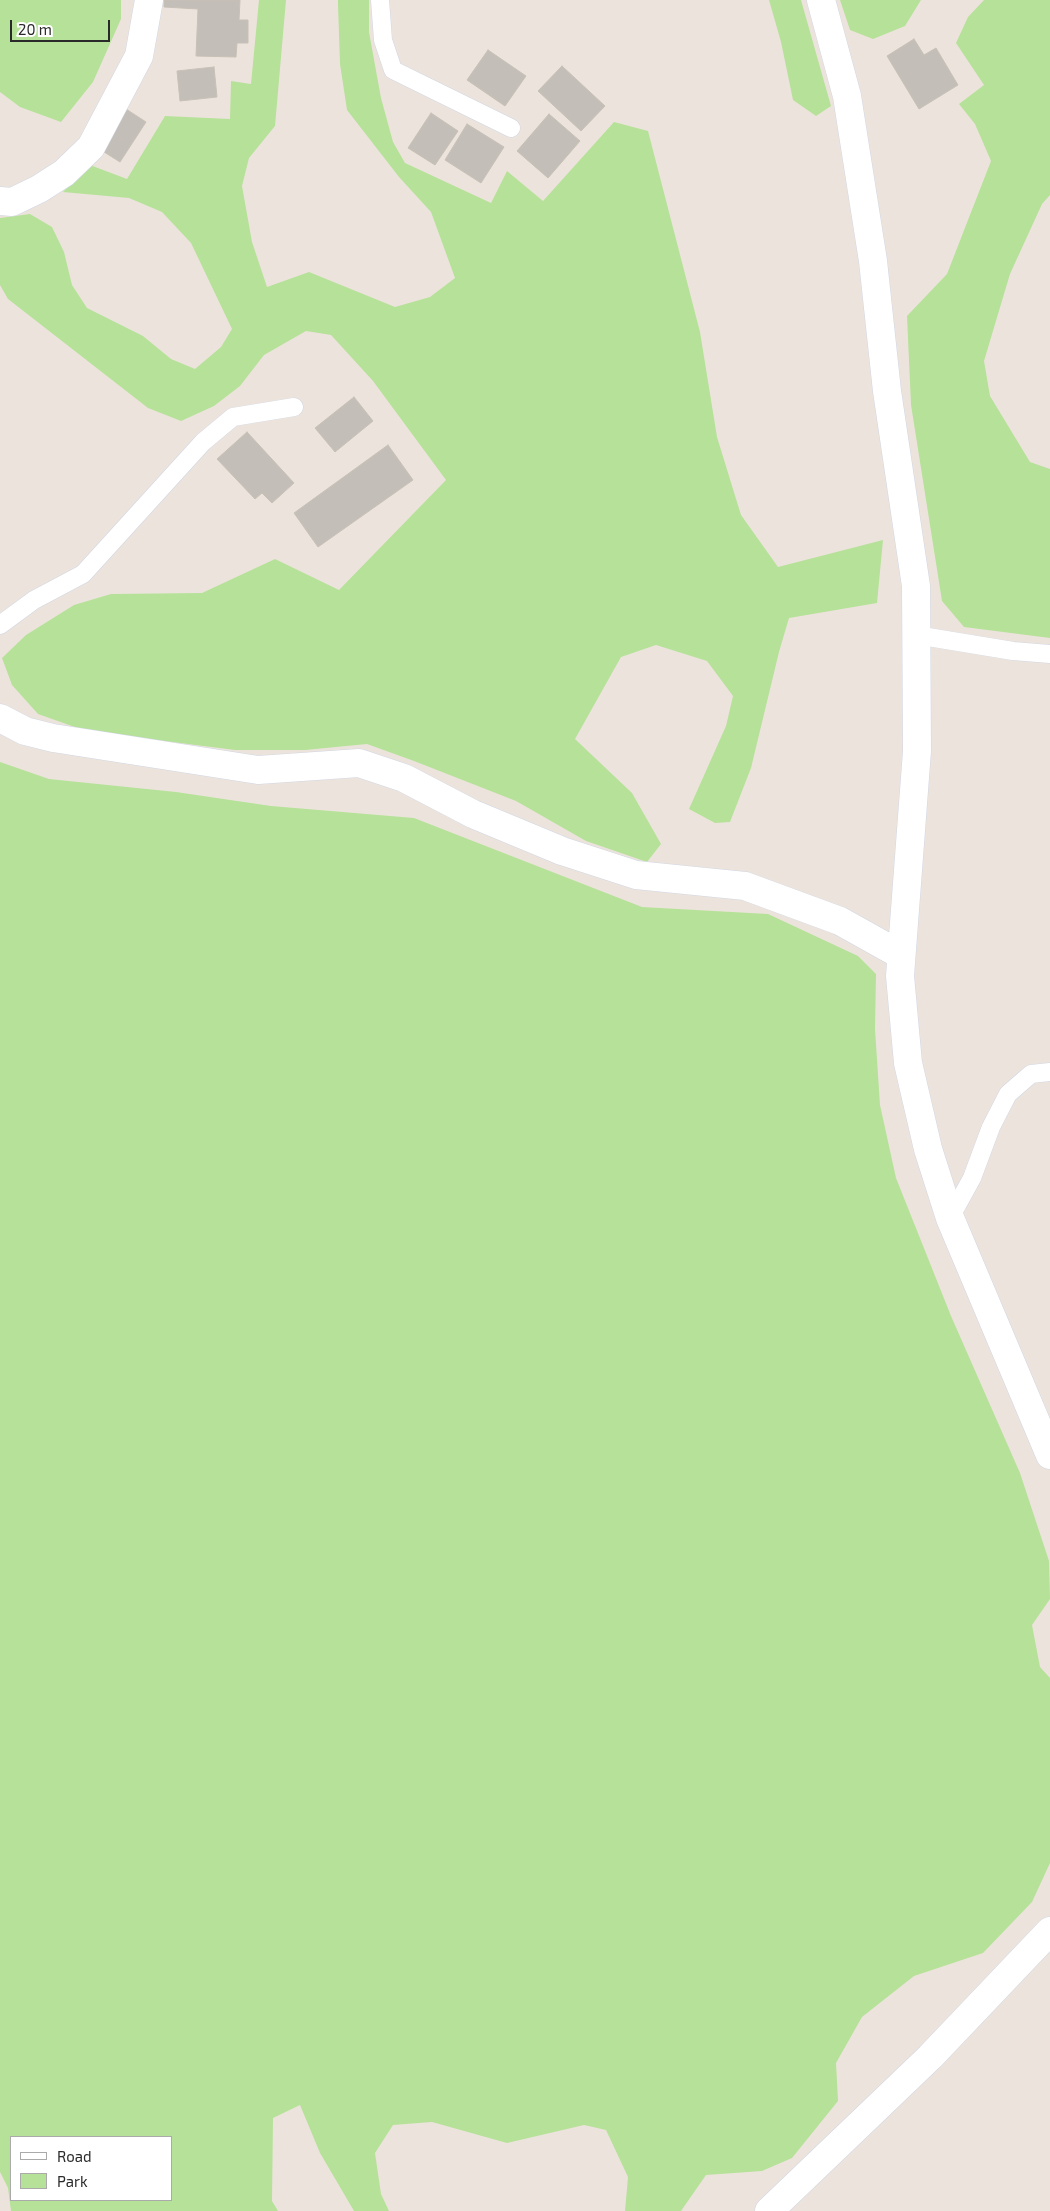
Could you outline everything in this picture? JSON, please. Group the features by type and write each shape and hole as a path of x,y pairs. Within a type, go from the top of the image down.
{"street":[{"path":"0,201 12,202 39,189 64,173 91,147 139,56 149,0"},
{"path":"821,0 847,96 873,262 887,392 916,586 917,751 900,976 908,1063 928,1149 950,1218 1050,1455"},
{"path":"0,718 24,731 53,738 258,770 359,763 404,778 473,814 562,851 636,875 745,886 840,921 902,954"},
{"path":"769,2211 930,2057 1050,1931"}],"lane":[{"path":"380,0 383,40 393,70 511,128"},
{"path":"0,625 34,600 83,574 203,442 233,417 294,407"},
{"path":"916,635 1012,651 1050,654"},
{"path":"950,1218 972,1178 991,1127 1008,1094 1031,1074 1050,1072"}],"green space":[{"path":"0,0 121,0 121,19 93,82 61,122 20,107 0,92"},
{"path":"259,0 286,0 275,126 249,158 242,186 252,242 267,287 309,272 395,307 430,297 455,278 431,212 399,177 347,110 340,64 338,0 369,0 369,32 381,98 393,142 405,163 491,203 507,171 543,201 614,122 648,131 700,332 717,437 741,515 778,567 883,540 877,603 789,618 751,768 730,822 715,823 689,809 726,726 733,696 707,661 656,645 621,657 575,739 632,793 661,844 647,862 586,841 516,801 367,744 305,750 235,750 86,731 38,714 12,685 2,658 26,635 74,605 111,594 202,593 275,559 339,590 446,480 373,381 331,335 306,331 264,355 240,386 214,406 181,421 148,408 8,299 0,285 0,218 30,214 52,227 64,252 72,285 87,308 143,336 171,359 195,369 221,347 232,329 191,243 162,212 129,198 63,192 90,165 127,179 165,116 230,119 231,81 251,84"},
{"path":"769,0 801,0 831,106 816,116 793,100 781,42"},
{"path":"840,0 921,0 905,26 873,39 850,30"},
{"path":"984,0 1050,0 1050,195 1042,204 1010,274 984,361 990,396 1030,462 1050,469 1050,638 964,627 942,601 911,405 907,316 947,274 991,161 975,124 959,104 984,85 956,43 968,17"},
{"path":"0,762 49,779 176,792 271,806 414,818 642,907 768,914 858,956 876,974 875,1029 880,1105 896,1178 951,1316 1020,1473 1049,1561 1050,1599 1032,1625 1040,1667 1050,1678 1050,1863 1032,1902 983,1953 914,1976 862,2017 836,2063 838,2101 792,2158 762,2171 706,2175 681,2211 625,2211 628,2177 606,2130 584,2125 507,2143 432,2122 393,2125 375,2153 381,2194 389,2211 354,2211 320,2153 300,2105 273,2118 272,2201 278,2211 11,2211 8,2188 0,2172"}],"building":[{"path":"164,0 240,0 239,20 248,20 248,43 237,43 236,57 196,56 198,9 164,7"},
{"path":"914,39 924,55 936,48 958,85 919,109 887,56"},
{"path":"488,50 526,76 505,106 467,80"},
{"path":"562,66 605,106 581,131 538,91"},
{"path":"214,67 217,97 180,101 177,71"},
{"path":"126,109 146,122 120,162 101,150"},
{"path":"431,113 458,131 435,165 408,148"},
{"path":"549,114 580,141 548,178 517,151"},
{"path":"467,124 504,147 481,183 445,160"},
{"path":"354,397 373,421 335,452 315,428"},
{"path":"247,432 294,483 272,503 262,493 255,499 217,459"},
{"path":"388,445 413,480 318,547 294,513"}]}
